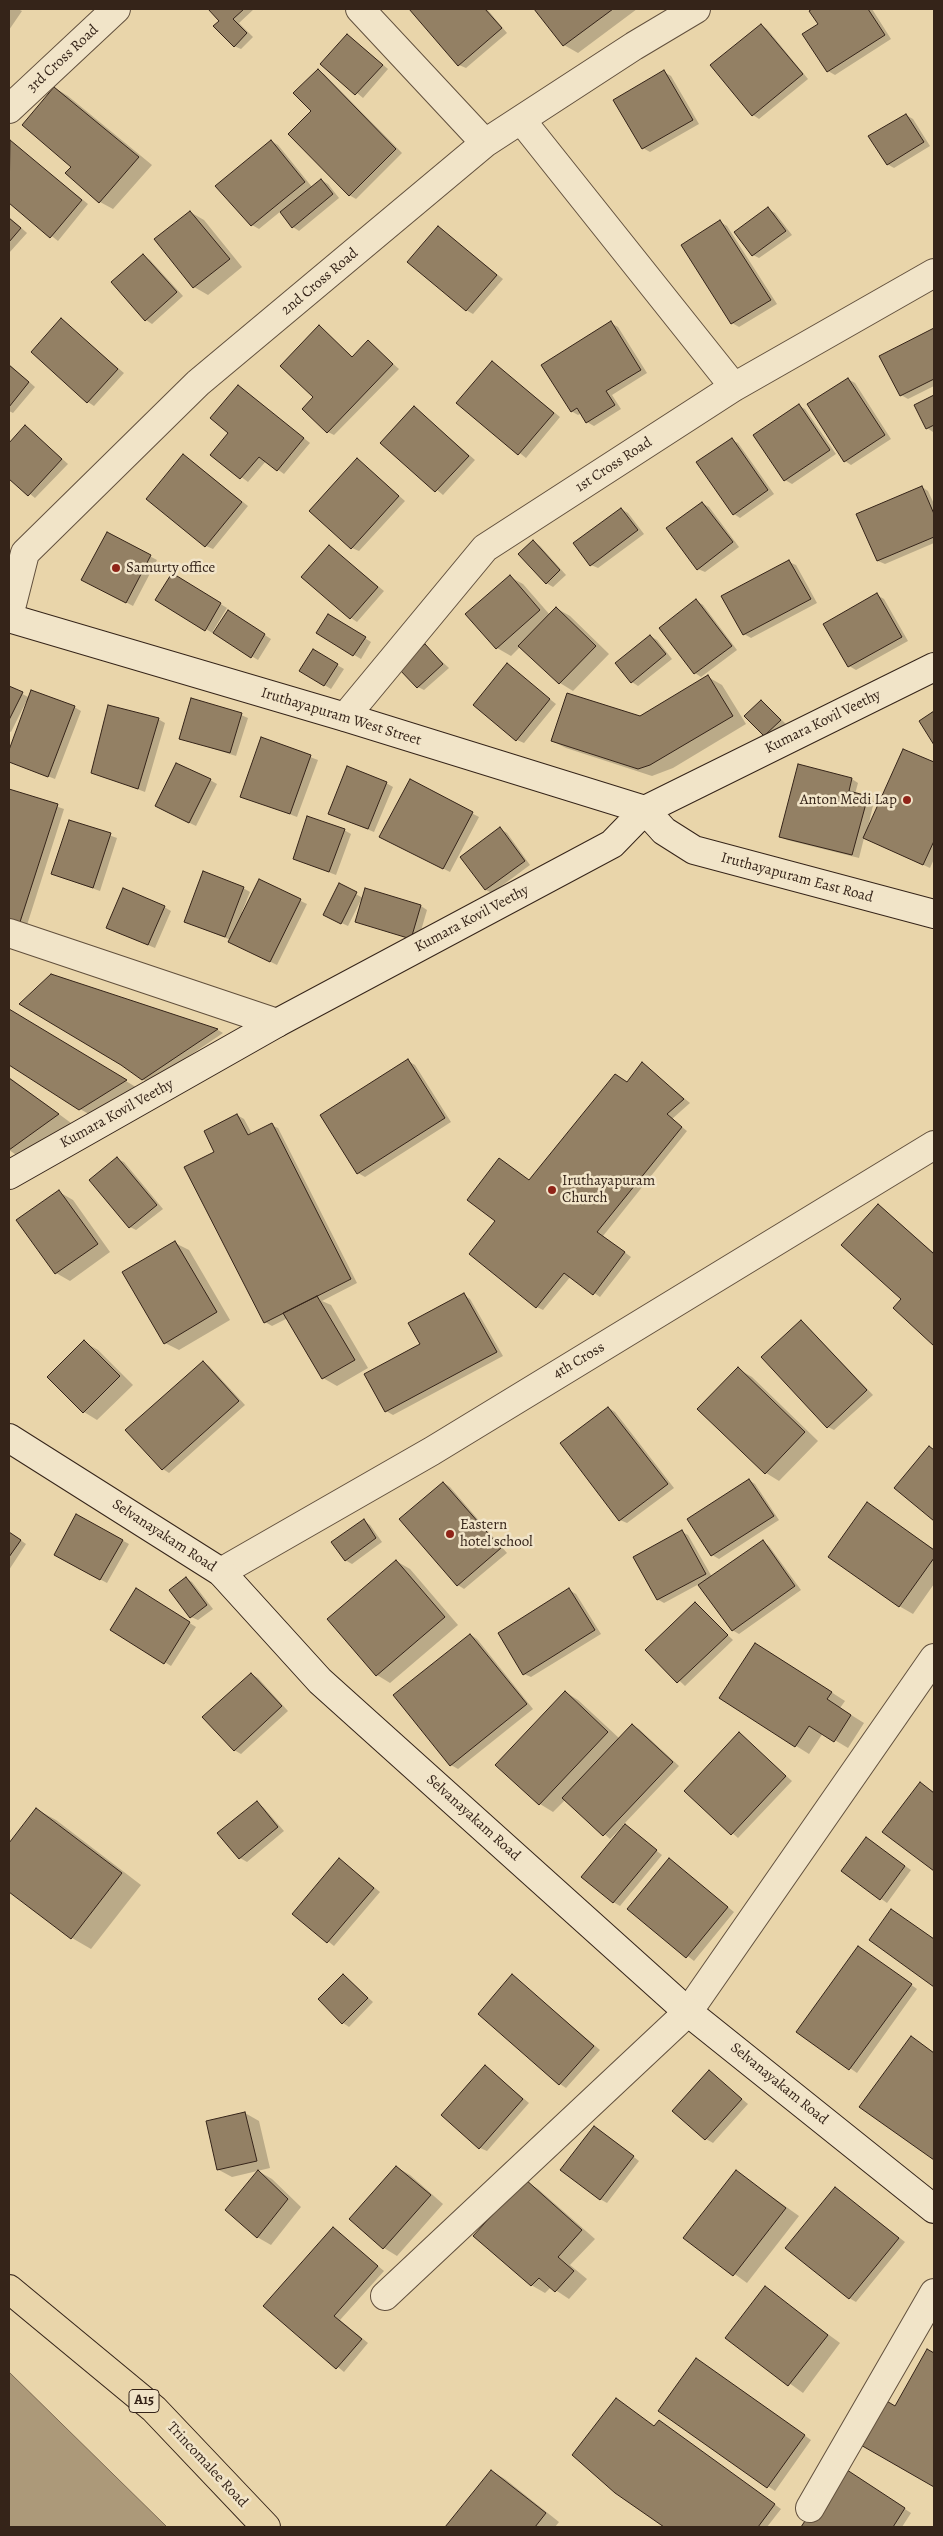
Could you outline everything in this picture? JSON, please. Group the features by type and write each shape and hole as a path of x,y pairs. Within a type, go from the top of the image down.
{"highway":[{"name":"Trincomalee Road","path":"9,2290 154,2409 266,2527"}],"street":[{"name":"3rd Cross Road","path":"9,109 116,9"},
{"path":"360,9 485,143"},
{"name":"2nd Cross Road","path":"9,617 25,553 198,383 485,143 522,121 634,46 696,9"},
{"path":"522,121 734,387"},
{"name":"1st Cross Road","path":"345,718 485,548 734,387 934,273"},
{"name":"Iruthayapuram West Street","path":"9,617 645,810"},
{"name":"Kumara Kovil Veethy","path":"9,1175 277,1023 612,844 645,810 934,667"},
{"name":"Iruthayapuram East Road","path":"645,810 664,832 694,850 934,914"},
{"path":"9,933 277,1023"},
{"name":"4th Cross","path":"221,1572 432,1451 934,1144"},
{"name":"Selvanayakam Road","path":"9,1438 221,1572 320,1681 688,2012 934,2209"},
{"path":"385,2296 688,2012 934,1658"},
{"path":"810,2508 934,2293"}],"shaded area":[{"path":"9,2372 167,2527 9,2527"}],"building":[{"path":"208,9 244,9 233,19 247,33 234,47 213,26 219,21"},
{"path":"409,9 485,9 502,28 458,66"},
{"path":"534,9 613,9 563,46"},
{"path":"812,9 868,9 885,35 827,72 802,34 818,24 809,11"},
{"path":"761,24 803,74 752,116 710,65"},
{"path":"347,34 383,65 355,95 320,64"},
{"path":"318,69 396,149 349,196 288,134 311,111 293,93"},
{"path":"664,70 693,120 642,149 613,100"},
{"path":"54,87 139,157 99,203 65,173 71,167 22,125"},
{"path":"906,114 924,142 887,165 868,136"},
{"path":"10,140 82,200 50,238 9,203"},
{"path":"271,140 305,182 251,226 215,186"},
{"path":"321,179 333,194 292,228 280,212"},
{"path":"768,207 786,231 752,256 734,232"},
{"path":"190,211 230,259 193,288 154,239"},
{"path":"9,218 21,228 9,242"},
{"path":"720,220 771,300 731,324 681,245"},
{"path":"438,226 497,275 466,311 407,262"},
{"path":"143,254 177,292 145,321 111,282"},
{"path":"61,318 118,369 87,403 31,352"},
{"path":"611,321 641,370 606,391 615,405 586,423 577,408 571,412 541,365"},
{"path":"319,325 352,357 368,340 393,364 327,433 302,409 313,397 280,366"},
{"path":"934,328 934,379 900,396 879,356"},
{"path":"492,361 554,413 518,455 456,403"},
{"path":"9,365 29,382 9,407"},
{"path":"848,378 885,435 844,462 807,404"},
{"path":"238,385 304,438 277,471 259,457 240,479 210,455 228,433 210,418"},
{"path":"934,395 934,425 926,429 914,405"},
{"path":"799,404 830,450 784,481 753,435"},
{"path":"414,406 469,456 435,492 380,443"},
{"path":"25,425 62,459 28,496 9,479 9,443"},
{"path":"732,438 768,490 733,515 696,462"},
{"path":"183,454 242,502 205,547 146,499"},
{"path":"357,458 399,496 351,549 309,511"},
{"path":"922,486 934,514 934,537 877,561 856,514"},
{"path":"702,502 733,542 697,570 666,528"},
{"path":"621,508 638,530 590,566 573,543"},
{"name":"Samurty office","path":"107,532 151,555 126,603 81,580"},
{"path":"533,540 560,570 546,584 518,554"},
{"path":"329,545 378,587 350,619 301,577"},
{"path":"789,560 811,599 743,635 721,596"},
{"path":"172,573 221,603 205,631 155,600"},
{"path":"510,575 540,610 496,649 465,614"},
{"path":"877,593 902,637 848,667 823,624"},
{"path":"696,599 732,646 694,674 659,628"},
{"path":"556,607 596,646 559,684 518,646"},
{"path":"228,610 265,634 251,658 213,633"},
{"path":"328,614 366,637 353,656 316,633"},
{"path":"650,635 666,654 631,683 615,663"},
{"path":"425,644 443,664 417,688 399,669"},
{"path":"313,649 338,664 324,686 299,671"},
{"path":"507,663 550,699 516,741 473,705"},
{"path":"708,675 733,716 650,765 638,769 551,741 567,693 640,716"},
{"path":"9,686 23,692 9,720"},
{"path":"31,690 75,706 48,777 9,762 9,750"},
{"path":"191,698 242,713 230,753 179,739"},
{"path":"761,700 781,720 764,736 744,716"},
{"path":"108,705 159,718 138,789 91,773"},
{"path":"934,711 934,745 919,721"},
{"path":"261,737 311,755 290,814 240,797"},
{"name":"Anton Medi Lap","path":"903,749 934,762 934,841 923,865 863,838"},
{"path":"176,763 211,779 189,823 155,806"},
{"path":"798,764 852,778 849,791 868,796 852,855 779,837"},
{"path":"347,766 387,782 368,829 328,814"},
{"path":"410,779 473,812 443,869 379,837"},
{"path":"9,789 58,804 20,922 9,919"},
{"path":"307,816 345,829 329,872 293,859"},
{"path":"69,820 111,833 93,888 51,874"},
{"path":"500,827 525,861 485,890 460,857"},
{"path":"203,871 244,887 225,937 184,922"},
{"path":"259,879 301,899 270,962 228,942"},
{"path":"339,883 357,892 341,924 323,915"},
{"path":"123,888 165,906 148,945 106,928"},
{"path":"365,888 421,905 411,939 355,922"},
{"path":"51,974 218,1029 142,1080 121,1065 19,1004"},
{"path":"9,1009 127,1080 79,1110 9,1065"},
{"path":"408,1059 445,1118 357,1174 320,1115"},
{"name":"Iruthayapuram Church","path":"642,1062 684,1099 667,1114 682,1127 597,1232 625,1252 593,1295 564,1273 536,1308 469,1254 495,1221 467,1200 499,1158 529,1180 615,1074 627,1082"},
{"path":"9,1078 59,1114 9,1150"},
{"path":"237,1114 248,1135 272,1123 351,1279 264,1323 184,1167 214,1152 204,1131"},
{"path":"117,1157 157,1205 129,1228 89,1180"},
{"path":"59,1190 98,1244 55,1274 16,1220"},
{"path":"878,1204 934,1254 934,1346 893,1308 901,1299 841,1245"},
{"path":"175,1241 217,1312 164,1344 122,1272"},
{"path":"464,1293 497,1352 385,1412 364,1374 420,1344 408,1323"},
{"path":"317,1296 355,1360 322,1379 283,1313"},
{"path":"801,1320 867,1390 827,1428 761,1357"},
{"path":"84,1340 120,1376 83,1413 47,1377"},
{"path":"203,1361 239,1401 162,1470 125,1430"},
{"path":"738,1367 805,1432 765,1474 697,1409"},
{"path":"608,1407 668,1484 619,1521 560,1443"},
{"path":"929,1446 934,1450 934,1521 894,1488"},
{"path":"749,1479 774,1516 711,1556 687,1519"},
{"name":"Eastern hotel school","path":"443,1482 501,1548 457,1586 399,1519"},
{"path":"867,1502 934,1550 934,1558 899,1607 828,1557"},
{"path":"76,1514 123,1540 100,1580 54,1555"},
{"path":"364,1519 376,1538 345,1561 331,1542"},
{"path":"682,1530 706,1574 657,1600 633,1557"},
{"path":"9,1532 21,1540 9,1557"},
{"path":"763,1540 795,1586 732,1631 698,1585"},
{"path":"396,1560 445,1617 376,1676 327,1619"},
{"path":"186,1577 207,1605 190,1618 169,1590"},
{"path":"136,1588 190,1622 164,1664 110,1630"},
{"path":"569,1588 595,1630 523,1675 498,1633"},
{"path":"695,1602 728,1635 677,1683 645,1650"},
{"path":"470,1634 527,1704 450,1766 393,1695"},
{"path":"755,1643 832,1692 827,1699 851,1715 834,1742 809,1726 795,1747 719,1698"},
{"path":"251,1673 282,1706 234,1751 202,1717"},
{"path":"565,1691 608,1732 539,1805 495,1765"},
{"path":"632,1724 673,1762 603,1836 562,1798"},
{"path":"739,1732 786,1776 731,1835 684,1791"},
{"path":"920,1782 934,1793 934,1871 882,1832"},
{"path":"257,1801 278,1827 239,1859 217,1833"},
{"path":"36,1808 122,1873 71,1939 9,1892 9,1843"},
{"path":"625,1824 657,1850 613,1903 581,1877"},
{"path":"866,1837 905,1866 880,1900 841,1871"},
{"path":"339,1858 374,1888 327,1943 292,1914"},
{"path":"669,1858 728,1907 686,1958 627,1909"},
{"path":"891,1909 934,1939 934,1987 869,1940"},
{"path":"858,1946 912,1984 849,2070 796,2032"},
{"path":"343,1974 368,1998 342,2024 318,1999"},
{"path":"512,1974 594,2046 559,2085 478,2014"},
{"path":"911,2036 934,2053 934,2160 859,2107"},
{"path":"485,2065 523,2099 479,2149 441,2115"},
{"path":"709,2070 742,2099 705,2140 672,2111"},
{"path":"245,2112 257,2161 217,2170 206,2121"},
{"path":"594,2126 634,2156 600,2200 560,2170"},
{"path":"396,2166 431,2195 383,2249 349,2219"},
{"path":"258,2170 288,2199 257,2238 225,2210"},
{"path":"736,2170 786,2208 733,2276 683,2238"},
{"path":"525,2179 582,2230 558,2257 574,2271 555,2292 539,2278 531,2286 473,2236"},
{"path":"835,2187 899,2238 849,2299 785,2248"},
{"path":"333,2227 378,2266 334,2316 362,2339 336,2369 263,2306"},
{"path":"765,2286 828,2335 788,2386 725,2338"},
{"path":"927,2349 934,2353 934,2487 859,2444 885,2400 895,2406"},
{"path":"696,2358 805,2435 767,2488 658,2411"},
{"path":"616,2398 654,2426 659,2420 775,2504 758,2527 664,2527 615,2493 572,2455"},
{"path":"841,2466 905,2508 893,2527 801,2527"},
{"path":"491,2470 546,2513 535,2527 445,2527"}],"place":[{"name":"Samurty office","path":"116,568"},
{"name":"Anton Medi Lap","path":"907,800"},
{"name":"Iruthayapuram Church","path":"552,1190"},
{"name":"Eastern hotel school","path":"450,1534"}]}
